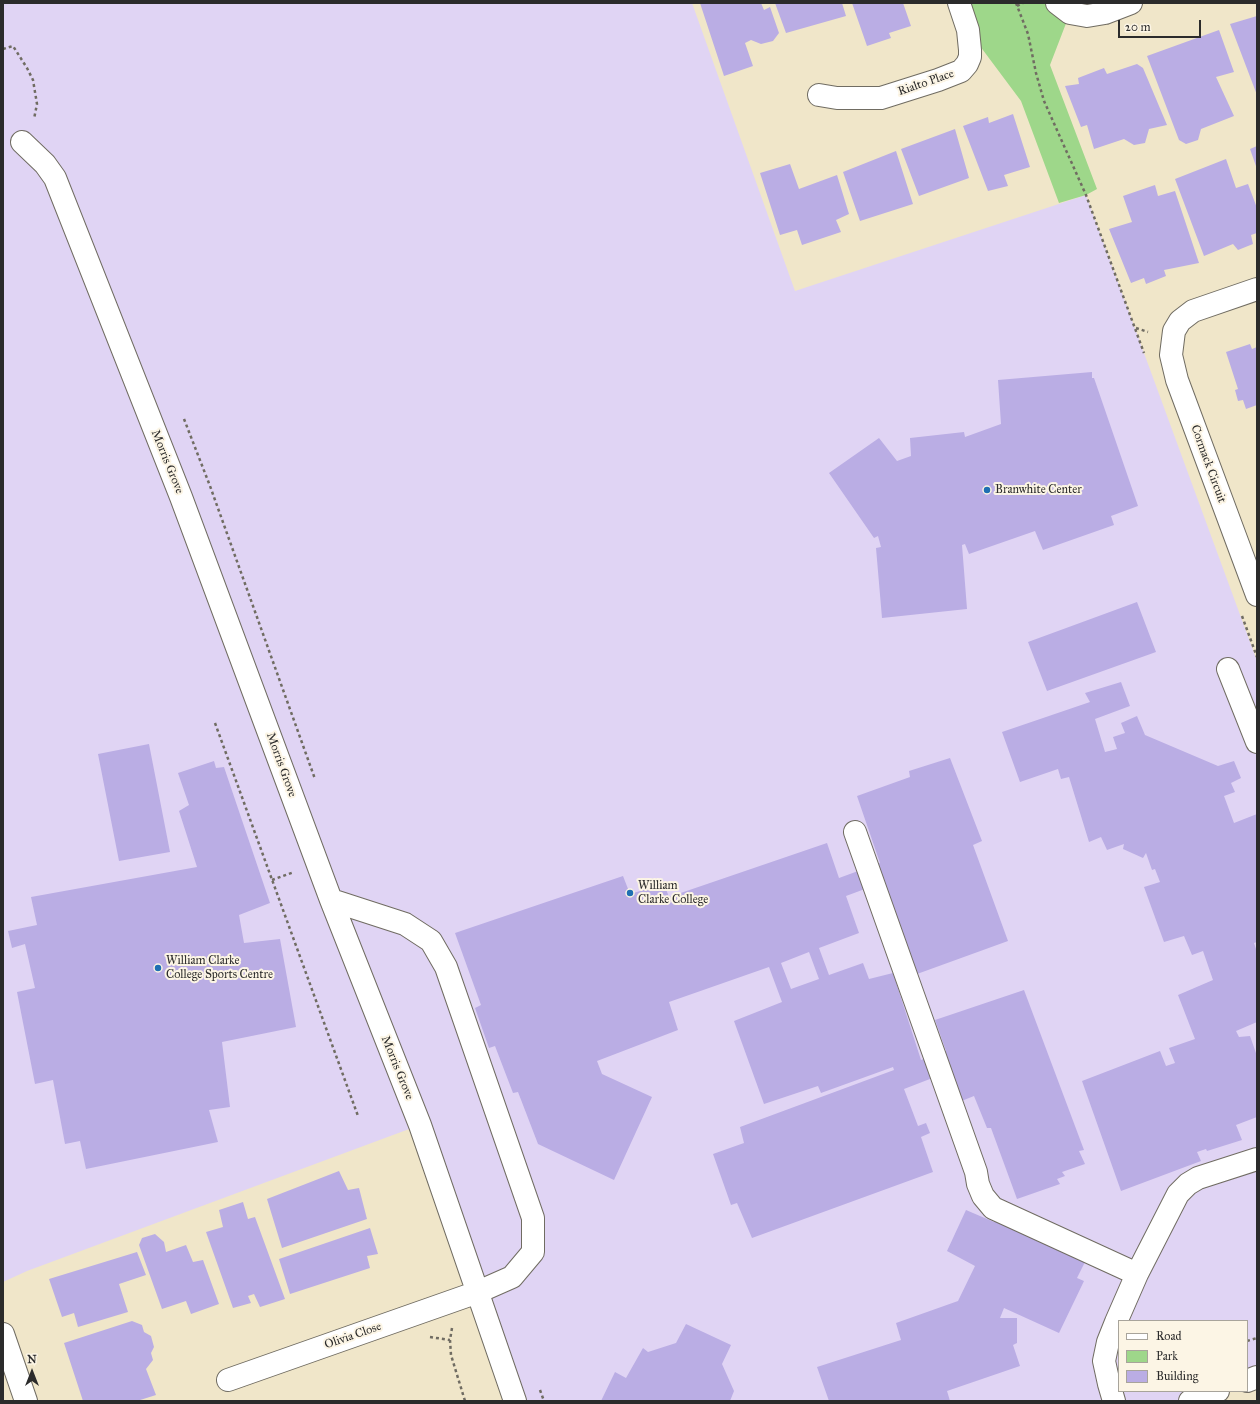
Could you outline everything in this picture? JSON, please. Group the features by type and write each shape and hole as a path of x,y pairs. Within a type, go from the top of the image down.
{"street":[{"name":"Rialto Place","path":"819,95 838,98 881,98 961,71 967,64 970,57 970,45 968,30 959,3"},
{"path":"1057,3 1070,13 1087,16 1105,13 1131,3"},
{"name":"Morris Grove","path":"22,142 45,164 55,178 181,497 331,900 420,1125 515,1401"},
{"name":"Cormack Circuit","path":"1257,289 1193,311 1180,321 1174,331 1171,355 1177,380 1257,596"},
{"path":"1228,669 1257,742"},
{"path":"855,832 972,1160 978,1184 983,1196 993,1208 1137,1274"},
{"name":"Olivia Close","path":"228,1380 478,1292 512,1277 533,1252 533,1218 446,966 431,941 405,924 331,900"},
{"path":"1114,1401 1104,1361 1108,1342 1137,1274 1178,1194 1188,1184 1198,1178 1257,1159"},
{"path":"3,1334 26,1401"},
{"path":"1190,1401 1215,1392"}],"path":[{"path":"1023,3 1017,5 1028,34 1036,73 1044,101 1086,195 1146,358"},
{"path":"3,49 13,46 21,57 33,80 36,93 34,118 30,130 22,142"},
{"path":"1240,612 1257,657"},
{"path":"215,723 358,1116"},
{"path":"458,1299 450,1340 451,1355 465,1401"}],"shaded area":[{"name":"William Clarke College","path":"3,3 692,3 795,291 1086,195 1257,661 1257,1377 1248,1381 1248,1320 1118,1320 1118,1392 1215,1392 1190,1401 516,1401 420,1125 27,1271 3,1282"}],"green space":[{"path":"959,3 1057,3 1070,13 1050,65 1097,189 1086,195 1059,203 1021,101 968,30"}],"building":[{"path":"700,3 761,3 764,10 770,7 779,33 773,41 761,44 751,40 745,43 753,66 724,76"},
{"path":"775,3 842,3 846,16 786,33"},
{"path":"852,3 903,3 911,26 889,33 891,38 867,46"},
{"path":"1257,16 1257,95 1230,24"},
{"path":"1219,30 1234,72 1216,77 1234,116 1201,129 1198,140 1186,144 1179,140 1147,56"},
{"path":"1137,64 1143,68 1167,125 1149,129 1145,143 1134,145 1124,139 1094,149 1087,125 1081,127 1065,86 1079,84 1078,78 1104,68 1107,74"},
{"path":"1013,114 1030,167 1004,175 1008,186 988,191 963,126 988,117 989,123"},
{"path":"955,129 969,178 919,196 901,149"},
{"path":"1257,146 1257,169 1250,149"},
{"path":"896,151 913,204 860,221 843,172"},
{"path":"1226,159 1236,188 1248,184 1257,208 1257,233 1251,235 1253,244 1238,250 1233,244 1204,256 1175,179"},
{"path":"790,164 799,189 837,175 849,214 836,220 841,232 802,245 797,230 780,235 760,173"},
{"path":"1155,185 1158,196 1175,191 1199,263 1164,270 1166,276 1146,284 1144,278 1131,283 1109,229 1132,222 1123,196"},
{"path":"1250,344 1252,349 1257,347 1257,405 1246,409 1243,400 1238,401 1235,390 1238,389 1226,352"},
{"name":"Branwhite Center","path":"1092,372 1092,378 1094,378 1138,506 1111,516 1114,525 1043,550 1035,531 969,554 965,544 962,545 967,609 882,618 876,548 881,547 878,536 874,538 829,473 879,438 897,461 911,456 910,438 964,432 965,437 1001,424 998,380"},
{"path":"1137,602 1156,652 1047,691 1028,642"},
{"path":"1121,682 1130,706 1095,719 1105,752 1117,749 1113,737 1125,733 1121,723 1137,716 1145,735 1218,766 1234,761 1241,778 1231,783 1235,792 1224,796 1234,823 1257,814 1257,942 1254,943 1257,952 1257,1022 1236,1031 1239,1037 1250,1036 1257,1056 1257,1117 1236,1125 1242,1140 1207,1151 1206,1149 1197,1152 1201,1161 1121,1191 1082,1081 1160,1051 1166,1066 1175,1063 1169,1048 1195,1039 1178,995 1213,980 1203,951 1192,955 1184,936 1164,942 1144,887 1160,882 1155,869 1152,870 1146,853 1143,858 1123,849 1124,844 1107,850 1101,837 1089,842 1069,777 1061,779 1058,769 1020,782 1002,732 1090,702 1085,693"},
{"path":"149,744 170,852 119,861 98,754"},
{"path":"950,758 982,841 973,845 1008,941 917,974 881,883 846,896 859,933 819,948 829,975 863,963 869,979 893,973 921,1060 946,1051 935,1020 1024,990 1084,1150 1079,1151 1085,1164 1062,1172 1065,1176 1057,1179 1060,1184 1017,1199 991,1128 987,1128 974,1096 959,1102 948,1072 904,1089 918,1126 926,1123 930,1133 921,1137 933,1172 752,1238 737,1203 731,1205 713,1154 744,1143 740,1127 894,1070 893,1067 821,1093 818,1086 764,1104 734,1021 782,1002 769,967 669,1002 678,1030 597,1061 602,1074 652,1097 614,1180 538,1144 518,1092 513,1093 495,1046 489,1048 475,1008 481,1005 455,933 623,876 630,894 664,884 669,897 827,843 839,878 880,863 857,796 910,777 909,771","holes":["809,952 819,979 791,989 781,963"]},
{"name":"William Clarke College Sports Centre","path":"214,761 216,768 224,767 270,903 239,915 244,943 280,939 296,1027 222,1042 230,1107 209,1110 218,1142 86,1169 80,1141 65,1144 53,1080 35,1084 17,992 35,988 25,944 12,948 8,931 37,925 31,897 197,867 179,811 189,805 178,773"},
{"path":"339,1171 348,1190 359,1188 367,1219 282,1248 267,1199"},
{"path":"243,1202 248,1219 255,1217 285,1299 260,1307 254,1294 248,1296 251,1303 233,1308 206,1232 223,1227 219,1210"},
{"path":"966,1210 994,1222 998,1217 1087,1258 1077,1278 1084,1281 1059,1333 1004,1308 1000,1318 1017,1318 1017,1343 1013,1345 1020,1366 947,1391 950,1401 829,1401 817,1367 901,1340 896,1323 958,1301 975,1266 947,1251"},
{"path":"370,1228 378,1254 367,1256 370,1268 290,1294 279,1259"},
{"path":"155,1234 164,1242 166,1252 186,1245 193,1262 203,1260 219,1304 191,1314 186,1301 162,1309 139,1245 142,1238"},
{"path":"137,1252 146,1275 119,1284 128,1312 78,1327 74,1313 62,1317 49,1279"},
{"path":"132,1321 142,1325 144,1332 151,1336 154,1347 151,1353 153,1360 146,1369 156,1395 137,1401 83,1401 64,1343"},
{"path":"686,1324 731,1345 722,1364 734,1391 730,1401 601,1401 615,1372 626,1378 643,1348 648,1352 676,1343"}],"place":[{"name":"Branwhite Center","path":"987,490"},
{"name":"William Clarke College","path":"630,893"},
{"name":"William Clarke College Sports Centre","path":"158,968"}]}
